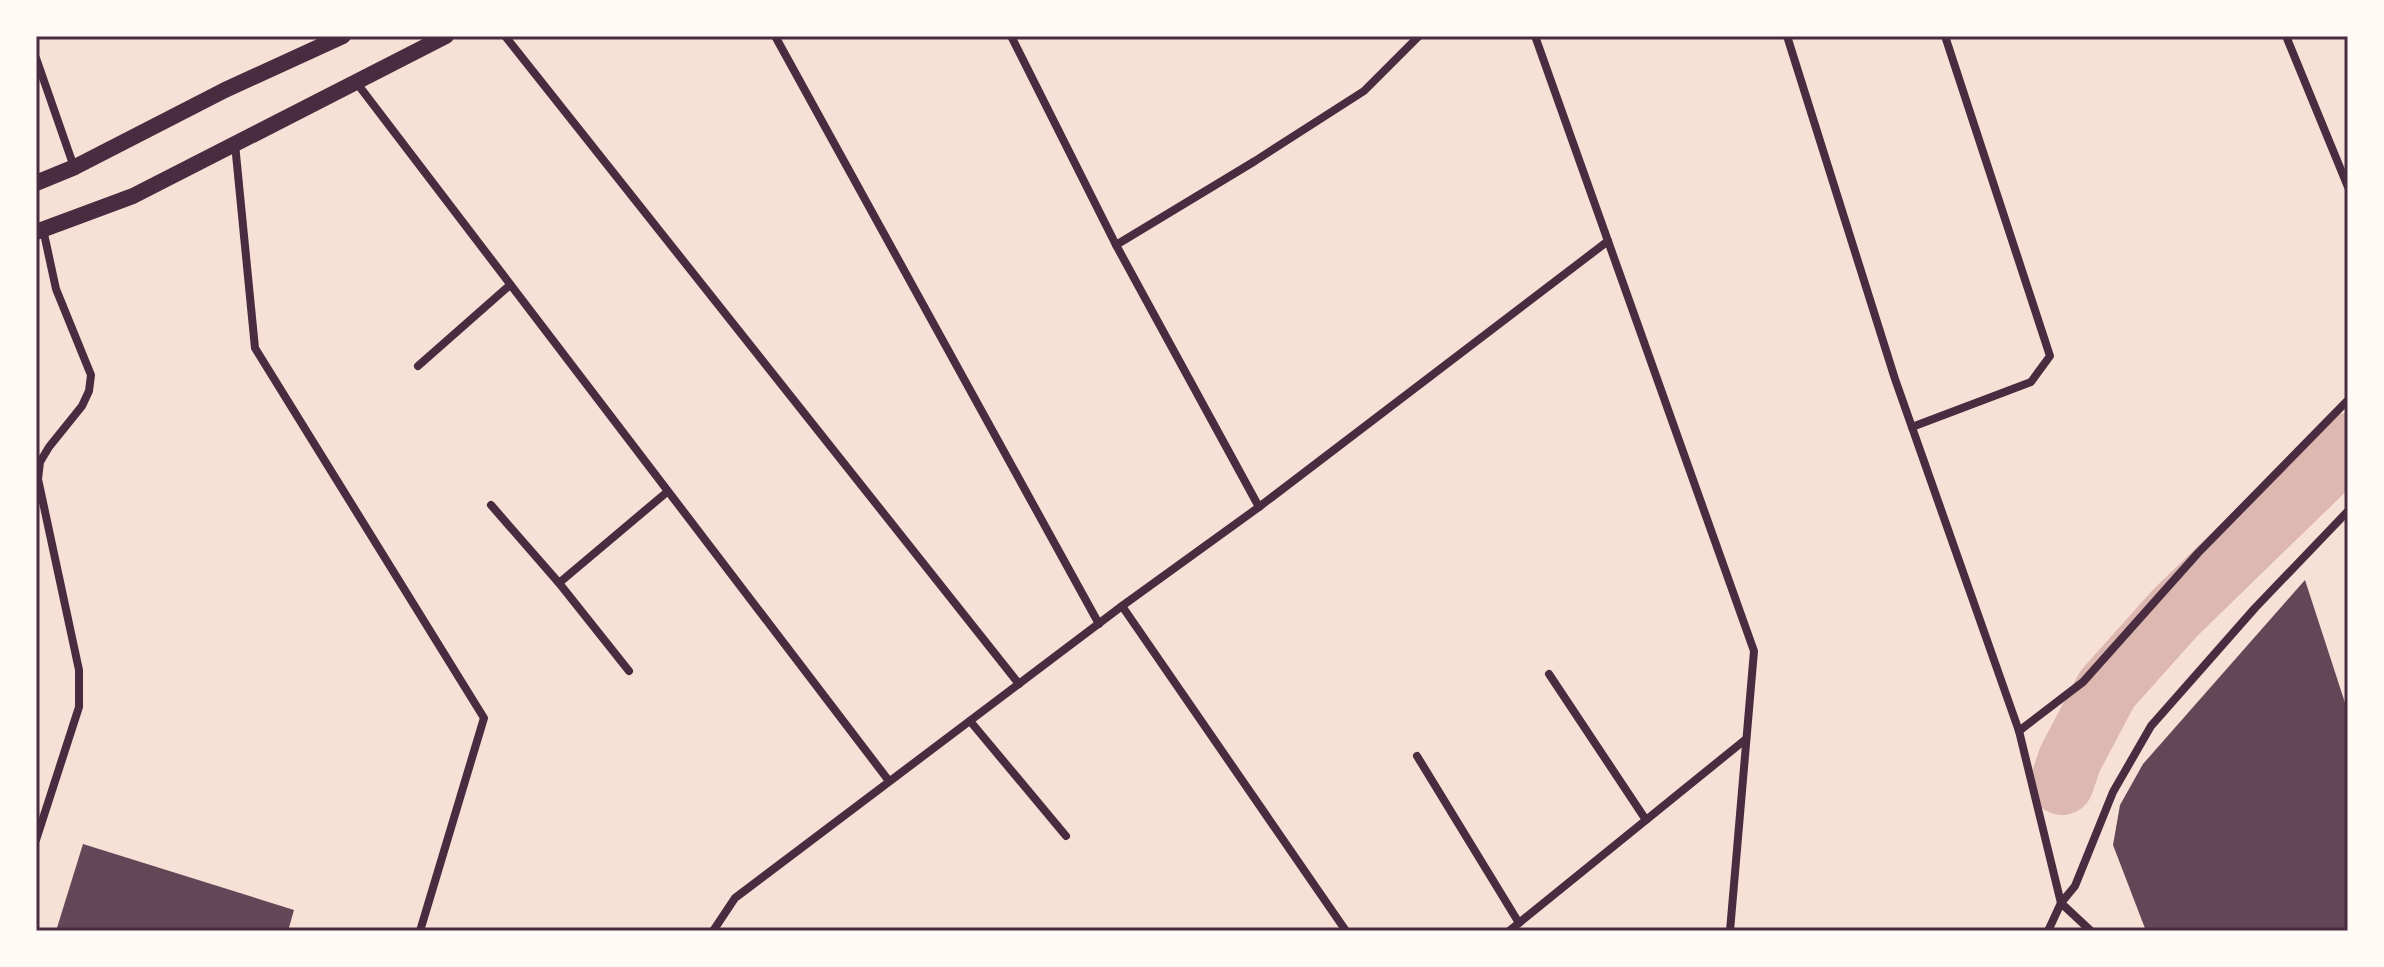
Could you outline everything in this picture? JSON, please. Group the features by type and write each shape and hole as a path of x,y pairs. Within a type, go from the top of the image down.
{"main road":[{"path":"36,183 75,167 225,90 343,36"},
{"path":"39,231 133,196 446,36"}],"street":[{"path":"505,36 1019,684"},
{"path":"775,36 1099,624"},
{"path":"1011,36 1116,245 1259,507"},
{"path":"1116,245 1364,91 1419,36"},
{"path":"1535,36 1754,651 1730,931"},
{"path":"1787,36 1890,365 2019,731 2061,903 2091,931"},
{"path":"1912,427 2031,382 2050,356 1945,36"},
{"path":"2286,36 2348,187"},
{"path":"36,58 75,167"},
{"path":"356,82 889,781"},
{"path":"235,144 255,348 484,718 420,931"},
{"path":"36,840 79,707 79,670 38,479 40,462 82,406 89,391 91,375 56,289 39,231"},
{"path":"713,931 735,898 1122,606 1259,507 1608,241"},
{"path":"418,366 510,285"},
{"path":"2019,731 2083,682 2198,553 2348,400"},
{"path":"559,583 667,492"},
{"path":"491,505 559,583 629,671"},
{"path":"2048,931 2061,903 2075,886 2113,792 2151,726 2255,608 2348,511"},
{"path":"1122,606 1346,931"},
{"path":"1549,674 1646,820"},
{"path":"970,721 1066,836"},
{"path":"1509,931 1746,739"},
{"path":"1417,756 1519,923"}],"building":[{"path":"2305,580 2348,712 2348,931 2146,931 2113,845 2120,805 2143,764"},
{"path":"83,844 294,910 288,931 56,931"}],"waterway":[{"path":"2062,783 2070,759 2107,689 2175,613 2348,445"}]}
